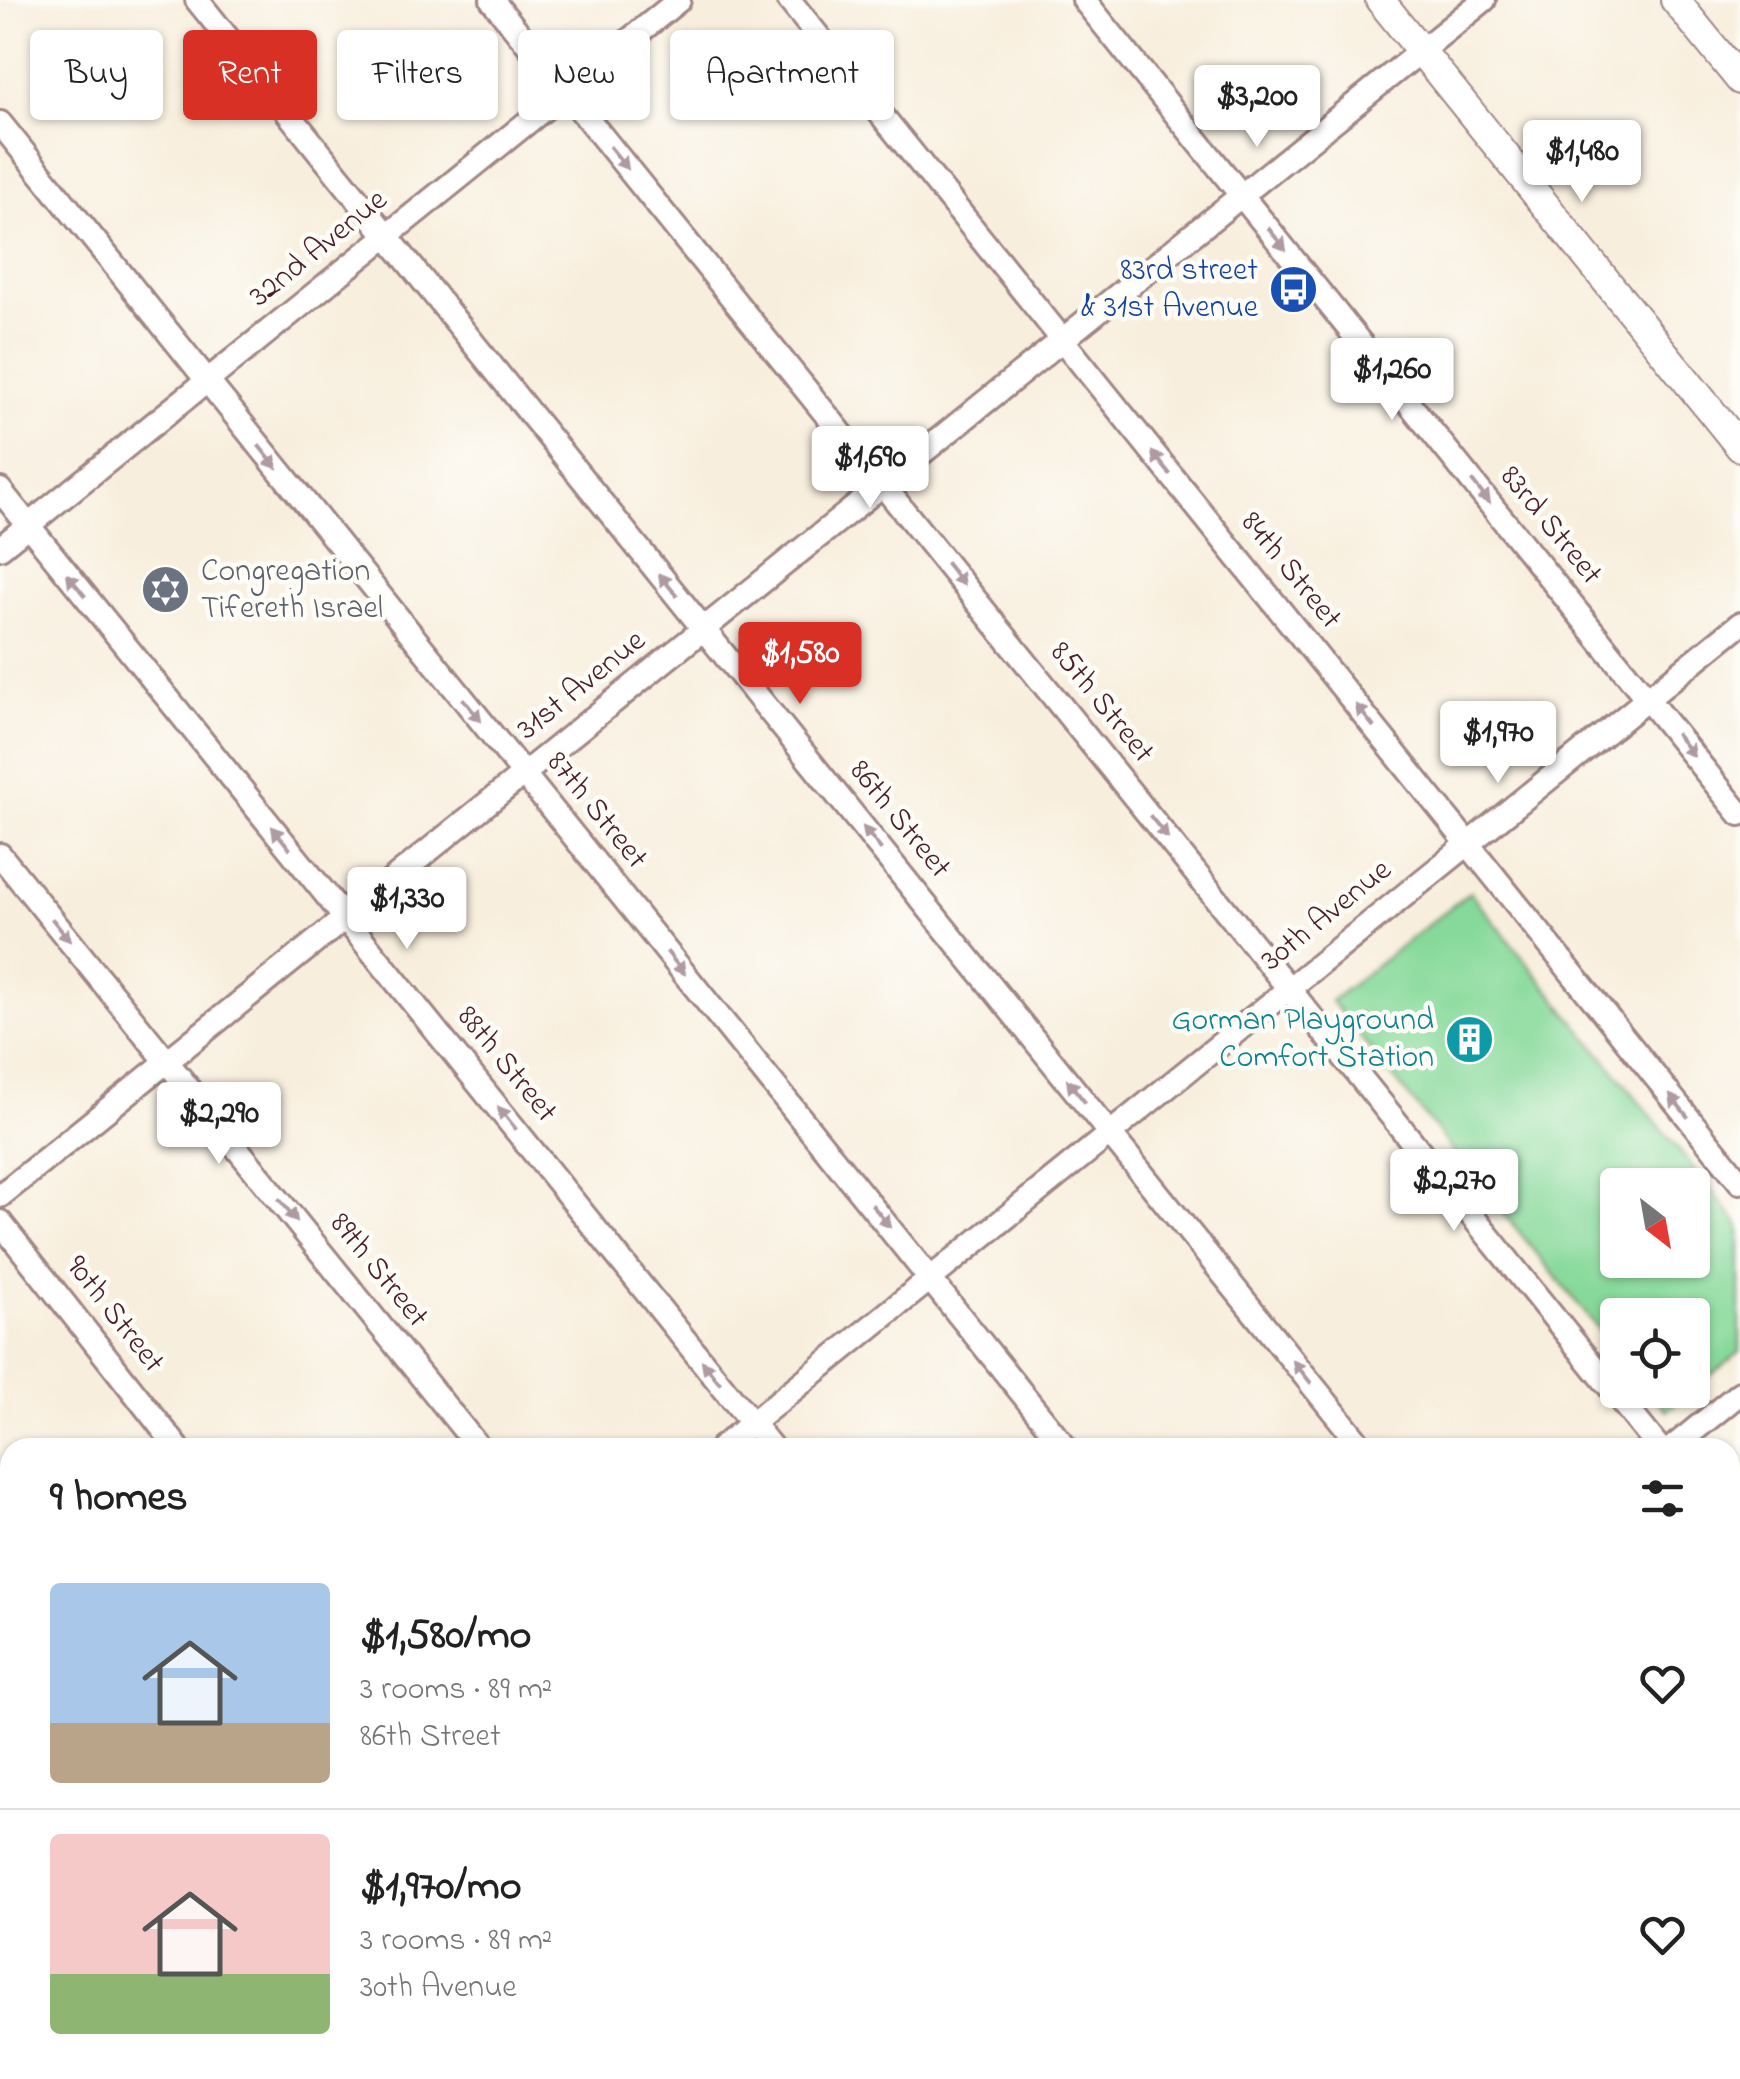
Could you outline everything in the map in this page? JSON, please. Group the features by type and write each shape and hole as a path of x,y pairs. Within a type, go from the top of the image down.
{"street":[{"name":"86th Street","path":"197,0 1356,1438"},
{"name":"85th Street","path":"492,0 518,32"},
{"name":"32nd Avenue","path":"643,30 680,0"},
{"name":"84th Street","path":"789,0 1740,1182"},
{"name":"83rd Street","path":"1084,0 1740,814"},
{"path":"1380,0 1740,447"},
{"name":"31st Avenue","path":"0,1196 1484,0"},
{"path":"1676,0 1740,80"},
{"name":"32nd Avenue","path":"0,548 531,120"},
{"name":"85th Street","path":"589,120 1651,1438"},
{"name":"87th Street","path":"0,124 1058,1438"},
{"name":"88th Street","path":"0,490 764,1438"},
{"name":"30th Avenue","path":"733,1438 1740,624"},
{"name":"89th Street","path":"0,854 470,1438"},
{"name":"90th Street","path":"0,1222 170,1438"},
{"path":"1684,1438 1740,1393"}],"green space":[{"path":"1470,892 1693,1168 1600,1168 1600,1278 1710,1278 1710,1189 1740,1226 1740,1352 1710,1376 1710,1298 1600,1298 1600,1331 1331,1001"}],"place":[{"name":"83rd street & 31st Avenue","path":"1293,289"},
{"name":"Congregation Tifereth Israel","path":"166,590"},
{"name":"Gorman Playground Comfort Station","path":"1469,1039"}]}
